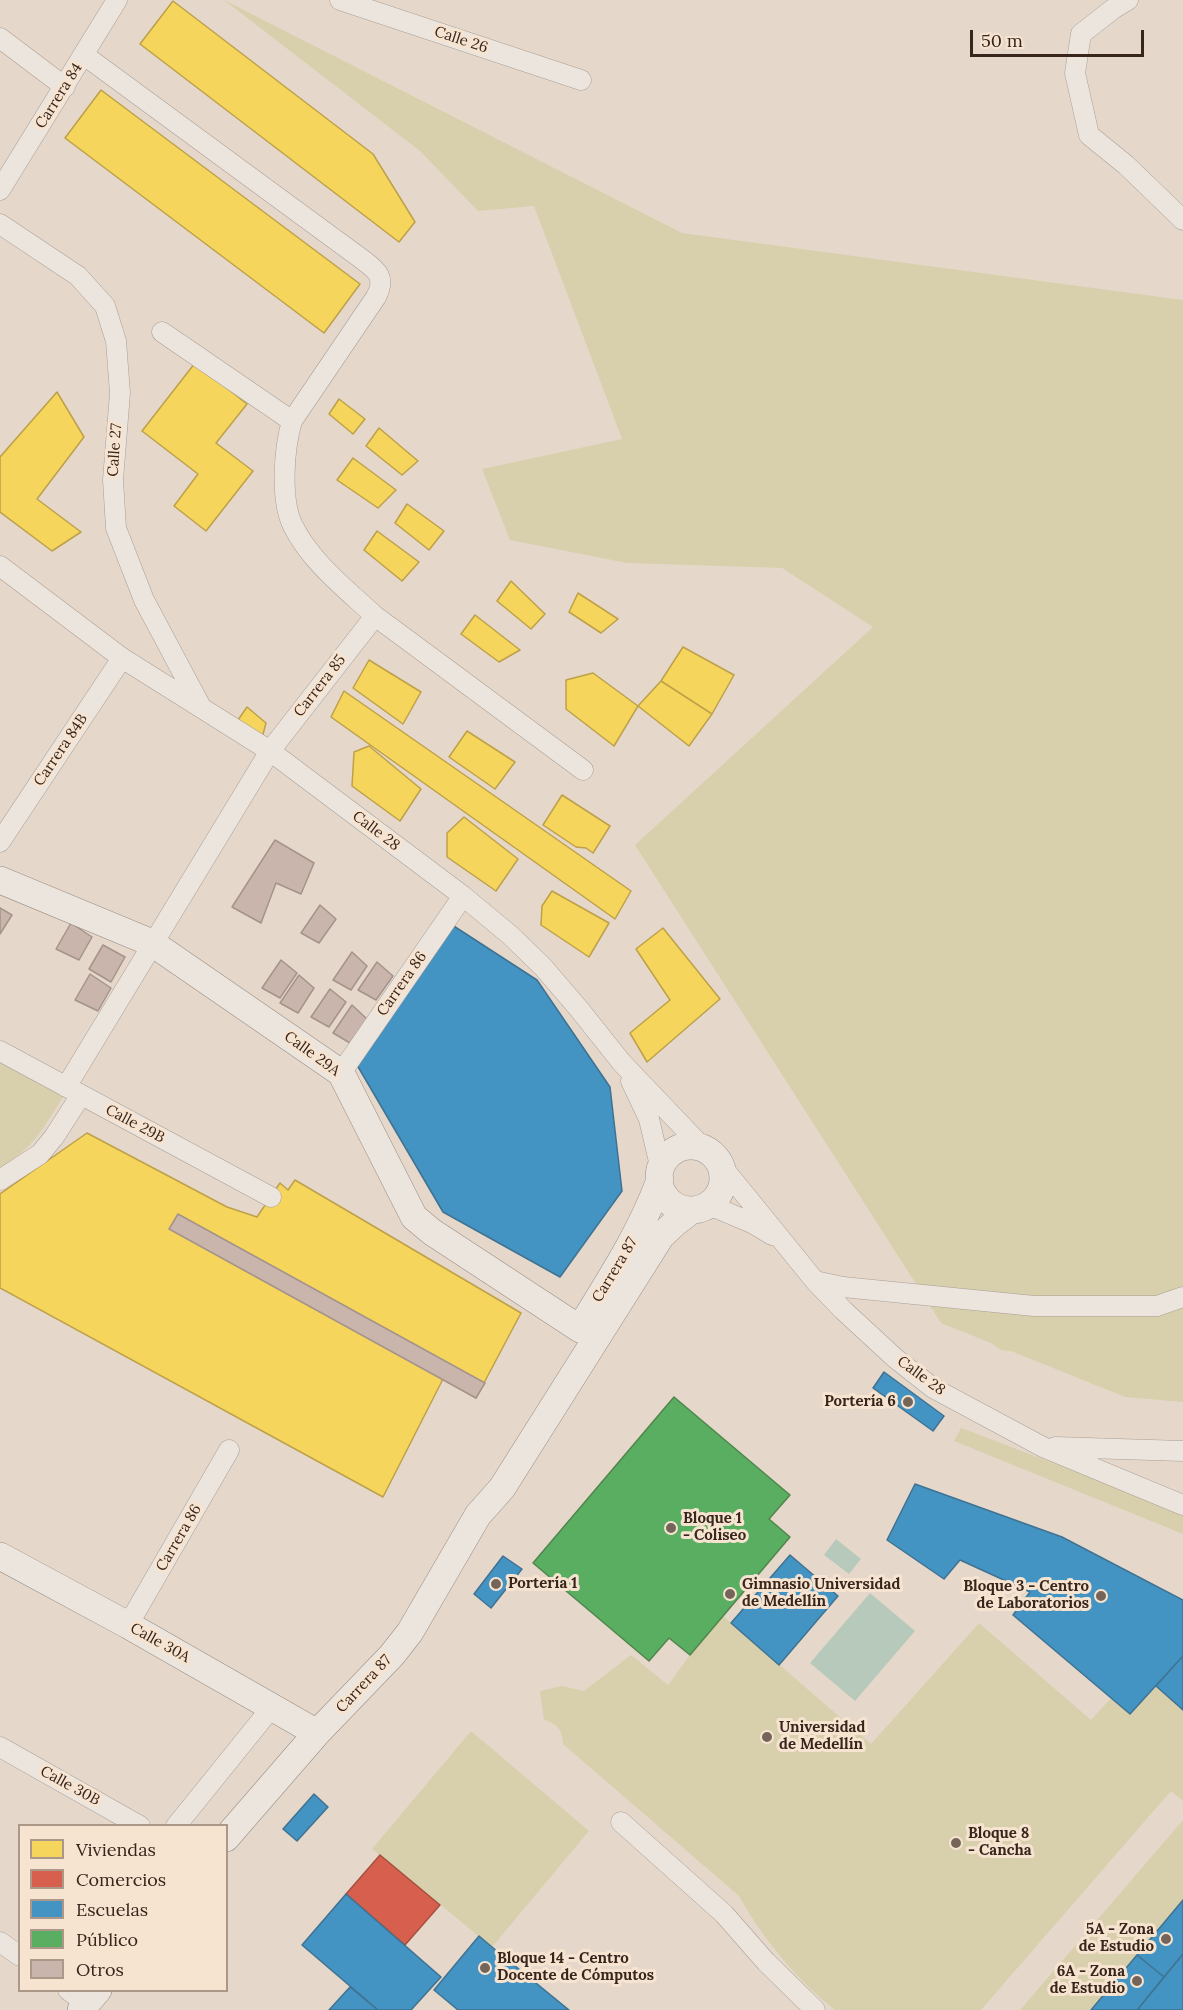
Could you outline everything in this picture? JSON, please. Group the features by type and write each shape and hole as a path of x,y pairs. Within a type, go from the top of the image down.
{"street":[{"name":"Carrera 84","path":"0,190 117,0"},
{"name":"Calle 26","path":"340,0 581,80"},
{"path":"1128,0 1081,34 1075,73 1089,135 1126,165 1183,220"},
{"path":"0,38 65,87"},
{"path":"84,55 375,269 380,278 381,287 376,297 292,421 287,439 285,462 286,498 292,525 307,548 334,579 375,616 583,770"},
{"name":"Calle 27","path":"0,224 78,276 105,306 116,341 120,393 113,480 116,528 144,600 202,709"},
{"path":"162,332 292,421"},
{"name":"Calle 28","path":"0,566 122,658 270,751 463,896 510,935 543,967 622,1063 713,1157 815,1281 895,1358 933,1388 1043,1447 1183,1505"},
{"name":"Carrera 85","path":"0,1180 40,1154 54,1137 74,1091 152,943 270,751 375,616"},
{"name":"Carrera 84B","path":"0,842 122,658"},
{"name":"Calle 29A","path":"0,880 152,943 341,1073 414,1217 432,1232 580,1329"},
{"name":"Carrera 86","path":"341,1073 463,896"},
{"name":"Calle 29B","path":"0,1051 271,1197"},
{"path":"622,1063 649,1119 662,1190 667,1198 682,1209 700,1208 759,1227 786,1245"},
{"path":"660,1175 670,1155 678,1150 696,1147 713,1157 723,1173 723,1182 716,1199 700,1208"},
{"name":"Carrera 87","path":"478,1515 489,1481 636,1236 648,1211 660,1175"},
{"name":"Carrera 87","path":"228,1836 317,1733 392,1655 410,1632 478,1515 502,1488 661,1236 675,1223 700,1208"},
{"path":"815,1281 843,1287 1034,1306 1156,1306 1183,1297"},
{"path":"1043,1447 1183,1451"},
{"name":"Carrera 86","path":"128,1625 229,1450"},
{"name":"Calle 30A","path":"0,1556 128,1625 317,1733"},
{"path":"178,1824 272,1707"},
{"name":"Calle 30B","path":"0,1747 136,1824"},
{"path":"621,1822 724,1914 766,1962 815,2010"},
{"path":"0,1942 18,1955"}],"shaded area":[{"path":"224,0 682,233 1183,300 1183,1402 1125,1397 1011,1351 1001,1350 991,1343 941,1323 635,845 873,627 782,568 627,563 510,540 482,469 622,439 534,206 478,211 420,151"},
{"path":"0,1063 63,1097 29,1145 0,1169"},
{"path":"961,1428 1183,1512 1183,1534 954,1441"},
{"path":"836,1539 861,1559 849,1574 824,1555"},
{"path":"870,1593 915,1631 855,1701 810,1663"},
{"name":"Bloque 8 - Cancha","path":"723,1616 871,1744 979,1623 1091,1720 1111,1698 1130,1714 1156,1686 1183,1710 1183,1801 1171,1791 981,2010 835,2010 781,1958 739,1896 563,1744 558,1728 544,1720 540,1691 562,1686 584,1691 631,1655 668,1685"},
{"path":"471,1731 589,1831 492,1947 372,1849"},
{"path":"1183,1820 1183,1900 1090,2010 1020,2010"}],"building: Viviendas":[{"path":"173,1 373,154 415,222 399,242 140,44"},
{"path":"101,90 360,284 324,333 65,138"},
{"path":"195,363 247,404 216,443 253,471 206,531 174,506 198,474 142,431"},
{"path":"57,392 84,437 37,499 81,532 52,551 0,512 0,457"},
{"path":"339,399 365,419 353,434 329,414"},
{"path":"379,428 418,461 402,475 366,446"},
{"path":"353,458 396,490 378,508 337,480"},
{"path":"407,504 444,531 429,550 395,523"},
{"path":"377,531 419,562 402,581 364,550"},
{"path":"511,581 545,614 531,629 497,601"},
{"path":"578,593 618,619 601,633 569,612"},
{"path":"475,615 520,650 499,662 461,634"},
{"path":"683,647 734,675 712,714 661,681"},
{"path":"369,660 421,692 403,724 353,688"},
{"path":"593,673 638,706 614,746 566,709 566,680"},
{"path":"661,681 712,714 689,746 638,706"},
{"path":"344,691 631,891 615,919 331,717"},
{"path":"247,707 266,723 262,738 238,720"},
{"path":"467,731 515,762 495,789 449,757"},
{"path":"369,746 421,789 400,821 352,786 354,752"},
{"path":"562,795 610,826 593,853 586,848 576,847 543,825"},
{"path":"464,817 518,859 496,891 447,857 447,833"},
{"path":"552,891 609,923 589,957 541,925 542,906"},
{"path":"663,928 720,999 647,1062 630,1033 670,1000 636,949"},
{"path":"87,1133 227,1207 257,1217 280,1183 288,1190 295,1180 521,1313 476,1398 443,1379 383,1497 0,1288 0,1194"}],"building: Comercios":[{"path":"380,1855 440,1905 405,1945 346,1894"}],"building: Escuelas":[{"path":"446,921 537,980 610,1087 622,1191 560,1277 443,1212 357,1065"},
{"name":"Portería 6","path":"884,1372 944,1416 933,1431 873,1388"},
{"name":"Bloque 3 - Centro de Laboratorios","path":"915,1484 1062,1537 1183,1600 1183,1656 1130,1714 1013,1615 1030,1592 960,1560 944,1579 887,1540"},
{"path":"790,1555 838,1596 779,1665 731,1623"},
{"name":"Portería 1","path":"503,1556 522,1569 491,1608 474,1594"},
{"path":"1183,1656 1183,1710 1156,1686"},
{"path":"314,1794 328,1807 297,1841 283,1829"},
{"path":"346,1894 441,1977 411,2010 378,2010 302,1945"},
{"name":"5A - Zona de Estudio","path":"1183,1900 1183,1954 1164,1977 1137,1955"},
{"name":"Bloque 14 - Centro Docente de Cómputos","path":"479,1936 569,2010 458,2010 434,1990"},
{"path":"1183,1954 1183,2010 1138,2009"},
{"name":"6A - Zona de Estudio","path":"1137,1955 1164,1977 1138,2009 1140,2010 1091,2010"},
{"path":"350,1987 378,2010 329,2010"}],"building: Público":[{"name":"Bloque 1 - Coliseo","path":"674,1397 790,1495 769,1519 790,1537 690,1655 669,1638 649,1661 533,1563"}],"building: Otros":[{"path":"275,840 314,863 301,894 276,883 261,923 232,907"},
{"path":"320,905 336,919 319,943 301,933"},
{"path":"0,908 12,915 0,934"},
{"path":"71,923 92,937 79,960 56,949"},
{"path":"103,945 125,957 111,982 89,969"},
{"path":"352,952 367,966 351,990 333,980"},
{"path":"281,960 297,973 280,998 262,988"},
{"path":"377,962 393,976 376,1000 358,990"},
{"path":"90,974 111,988 98,1011 75,1000"},
{"path":"299,975 314,988 298,1013 280,1003"},
{"path":"330,989 346,1002 329,1027 311,1017"},
{"path":"352,1005 367,1019 350,1043 333,1033"},
{"path":"178,1214 485,1383 476,1398 169,1229"}],"place":[{"name":"Portería 6","path":"908,1402"},
{"name":"Bloque 1 - Coliseo","path":"671,1528"},
{"name":"Portería 1","path":"496,1584"},
{"name":"Gimnasio Universidad de Medellín","path":"730,1594"},
{"name":"Bloque 3 - Centro de Laboratorios","path":"1101,1596"},
{"name":"Universidad de Medellín","path":"767,1737"},
{"name":"Bloque 8 - Cancha","path":"956,1843"},
{"name":"5A - Zona de Estudio","path":"1166,1939"},
{"name":"Bloque 14 - Centro Docente de Cómputos","path":"485,1968"},
{"name":"6A - Zona de Estudio","path":"1137,1981"}]}
